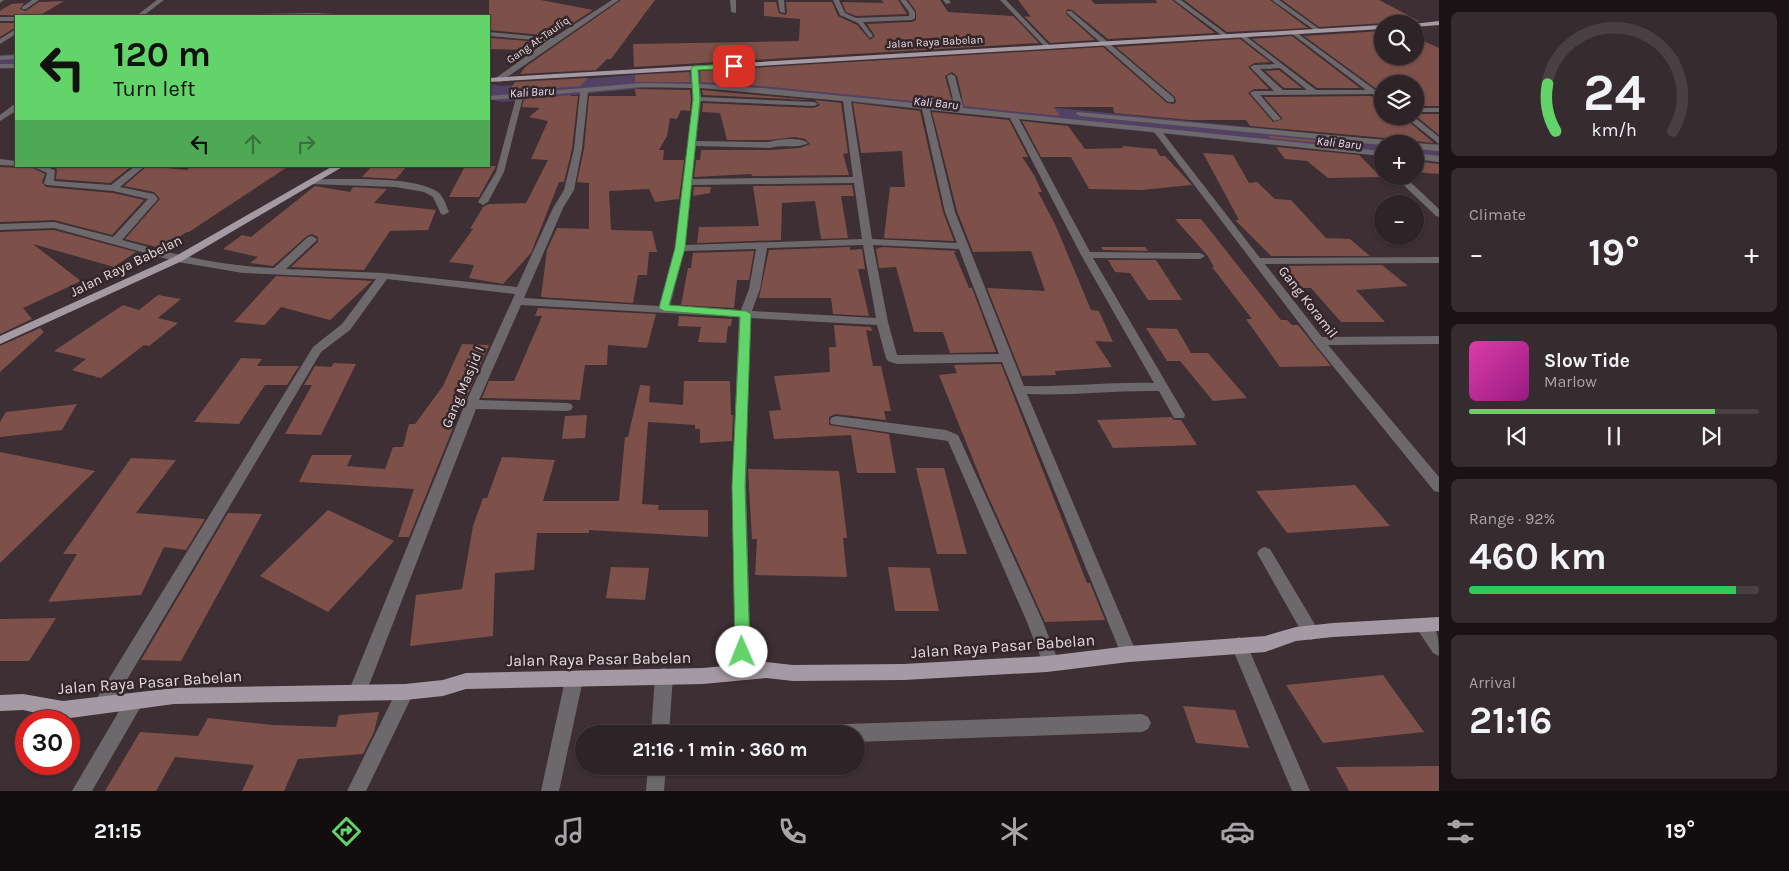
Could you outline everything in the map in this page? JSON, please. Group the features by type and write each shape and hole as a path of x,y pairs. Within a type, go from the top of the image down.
{"main road":[{"path":"1424,24 1439,23"},
{"name":"Jalan Raya Babelan","path":"493,80 696,78 1049,48 1374,28"},
{"name":"Jalan Raya Babelan","path":"0,340 178,259 338,167"},
{"name":"Jalan Raya Pasar Babelan","path":"0,703 23,702 63,710 174,696 406,692 443,688 466,681 703,676 743,670 793,673 904,672 1051,663 1129,654 1265,644 1296,634 1431,625"}],"street":[{"path":"24,8 36,0"},
{"path":"140,15 161,0"},
{"name":"Gang At-Taufiq","path":"493,80 616,0"},
{"path":"733,0 734,12"},
{"path":"781,0 783,12"},
{"path":"836,0 842,14 860,22 870,36"},
{"path":"856,20 912,18 912,12 903,0"},
{"path":"1003,0 1049,48"},
{"path":"1177,0 1226,36"},
{"path":"1275,0 1319,31"},
{"path":"1069,12 1171,100"},
{"path":"0,19 15,19"},
{"path":"0,42 15,32"},
{"path":"1293,32 1374,92"},
{"path":"490,34 554,40"},
{"path":"1241,35 1314,92"},
{"path":"0,58 15,57"},
{"path":"0,66 15,66"},
{"path":"1280,92 1254,66 1282,66"},
{"path":"951,76 960,106"},
{"path":"664,308 680,248 697,99 696,78"},
{"path":"490,98 584,91 696,78 761,90 847,102"},
{"name":"Gang Masjid I","path":"357,693 471,404 558,208 569,190 578,149 584,91"},
{"path":"1277,119 1254,93 1374,92"},
{"path":"483,202 500,172 520,96"},
{"path":"697,99 847,102 926,107 960,106 1296,140 1374,152"},
{"path":"847,102 867,242 882,322 892,358 897,360 1007,358"},
{"path":"960,106 1013,115 1158,132 1374,143"},
{"path":"926,107 927,119 950,212 1018,390 1129,654"},
{"path":"0,119 15,108"},
{"path":"1424,110 1439,110"},
{"path":"1013,115 1086,256 1179,415"},
{"path":"1419,125 1439,141"},
{"name":"Gang Koramil","path":"1158,132 1319,341 1439,487"},
{"path":"691,143 770,145 804,142"},
{"path":"1424,147 1439,148"},
{"path":"1371,152 1374,155"},
{"path":"1424,157 1439,158"},
{"path":"0,162 15,164"},
{"path":"39,167 52,172 49,183 113,188 151,196 153,199 115,241"},
{"path":"113,188 140,167"},
{"path":"687,182 857,180"},
{"path":"312,182 381,183 426,189 436,195 444,212"},
{"path":"1408,185 1439,214"},
{"path":"0,227 54,225 178,259 243,270 384,276 519,296 746,314 882,322"},
{"path":"276,272 312,239"},
{"path":"680,248 867,242 963,246"},
{"path":"743,670 739,486 746,314 752,301 762,245"},
{"path":"1086,256 1200,256"},
{"path":"1256,261 1439,260"},
{"path":"104,704 317,350 346,327 384,276"},
{"path":"1319,341 1439,340"},
{"path":"1018,390 1061,391 1117,386 1164,387"},
{"path":"471,404 568,407"},
{"path":"836,421 946,435 953,438 1036,622 1051,663"},
{"path":"1265,553 1311,633"},
{"path":"1431,625 1439,648"},
{"path":"1239,645 1301,791"},
{"path":"661,725 664,676"},
{"path":"550,791 574,680"},
{"path":"356,791 406,692"},
{"path":"80,791 134,702"},
{"path":"865,732 1142,723"},
{"path":"655,791 656,775"}],"building":[{"path":"489,0 541,0 593,10 553,36 490,30"},
{"path":"621,0 655,0 611,59 607,59 596,70 520,74 525,67"},
{"path":"881,0 898,0 907,14 856,16 846,12 842,2 884,3"},
{"path":"908,0 940,0 948,12 1013,16 1039,43 634,67 633,44 799,41 800,19 764,16 764,2 776,2 779,13 785,15 787,13 786,2 832,2 838,16 857,25 870,40 875,36 867,24 912,22 916,20 916,11"},
{"path":"1018,0 1091,0 1095,4 1158,3 1155,0 1172,0 1215,33 1108,39 1072,10 1067,9 1066,14 1095,40 1050,43 1024,16 1031,17"},
{"path":"1184,0 1270,0 1308,28 1227,32"},
{"path":"1282,0 1379,0 1408,15 1374,15 1374,24 1319,27"},
{"path":"64,1 41,15 0,15 0,11 11,4 24,3 20,9 26,11 39,2"},
{"path":"0,23 15,23 15,28 0,37"},
{"path":"1374,32 1374,65 1424,65 1424,41 1439,48 1439,106 1424,106 1424,75 1374,75 1374,87 1304,36"},
{"path":"1292,36 1360,88 1317,88 1252,39"},
{"path":"490,38 542,42 531,50 490,49"},
{"path":"1240,39 1270,62 1254,63 1248,67 1269,89 1254,89 1248,93 1273,122 1283,119 1264,97 1371,96 1374,98 1374,125 1413,125 1434,143 1424,142 1424,135 1374,135 1374,137 1250,126 1246,120 1189,120 1114,113 1113,107 1054,107 1060,116 964,106 957,76 952,72 945,76 953,105 701,82 700,71 1103,47 1167,103 1174,104 1176,102 1175,97 1116,47"},
{"path":"1279,70 1302,88 1284,88 1265,71"},
{"path":"689,72 690,82 635,82 635,75"},
{"path":"588,78 580,86 508,92 515,82"},
{"path":"635,89 690,90 691,99 690,111 681,110 677,119 670,118 667,136 659,150 664,150 663,160 684,160 679,199 655,202 649,189 609,191 611,230 652,231 657,252 649,252 647,275 638,275 633,303 541,297 547,250 557,228 589,229 589,183 577,182 584,149 589,96 636,96"},
{"path":"702,90 811,100 703,95"},
{"path":"578,96 572,149 564,182 559,182 531,253 503,284 469,278 474,265 449,262 473,229 470,229 483,207 489,204 526,203 548,160 531,159 548,121 529,117 540,108 522,107 524,99"},
{"path":"815,100 841,103 848,153 843,154 849,175 752,176 751,174 694,177 696,160 700,160 701,150 770,150 800,148 810,144 805,139 795,137 769,140 727,140 720,113 702,112 703,103 814,108 820,105"},
{"path":"853,103 920,111 943,212 954,241 884,238 890,187 905,187 902,151 861,153"},
{"path":"932,112 1009,120 1028,157 1022,157 1042,192 1038,192 1055,224 1091,310 1099,311 1113,342 1095,341 1112,367 1055,371 1056,375 1022,376 987,288 1045,291 1031,251 973,252 957,211"},
{"path":"1424,114 1439,114 1439,135 1424,122"},
{"path":"1022,121 1068,126 1085,149 1123,148 1122,146 1156,149 1160,156 1165,156 1192,185 1141,190 1089,189 1071,157 1041,157"},
{"path":"1269,136 1346,143 1349,146 1270,138"},
{"path":"1276,147 1359,155 1374,170 1374,177 1328,178 1307,161 1285,159"},
{"path":"1203,153 1233,155 1249,183 1257,182 1275,199 1291,200 1326,238 1350,239 1370,256 1271,256 1235,220 1239,220"},
{"path":"1424,162 1439,164 1439,174 1424,173"},
{"path":"496,166 479,197 449,197 464,167"},
{"path":"0,167 31,167 45,174 42,182 46,187 113,193 144,200 112,235 54,220 0,222"},
{"path":"52,167 131,167 110,183 56,179 57,169"},
{"path":"146,167 187,170 190,167 287,167 189,232 160,248 125,239 160,199 154,192 124,186"},
{"path":"371,167 406,167 396,179 362,177"},
{"path":"852,185 854,196 841,196 848,238 821,239 815,201 782,203 781,240 697,243 699,227 759,226 753,186"},
{"path":"315,186 350,192 353,187 387,189 374,203 436,210 428,230 390,231 364,270 291,267 318,242 318,237 312,234 307,236 273,266 250,263 258,257 223,249 242,235 251,237"},
{"path":"694,187 711,187 710,193 693,196"},
{"path":"1175,219 1201,219 1281,320 1287,320 1292,325 1298,325 1331,366 1280,367 1246,319 1252,319 1212,267 1214,267 1207,255"},
{"path":"54,230 136,252 114,267 33,244 81,281 23,308 32,319 0,334 0,232"},
{"path":"850,247 850,250 862,249 865,269 858,269 869,316 833,314 831,298 759,298 769,250"},
{"path":"882,247 958,251 954,252 969,288 972,288 996,352 950,353 943,332 914,332 896,267 879,268 876,249"},
{"path":"1101,247 1145,247 1148,251 1103,250"},
{"path":"754,251 749,280 737,280 734,308 681,305 693,253"},
{"path":"1108,260 1156,260 1182,300 1148,300 1130,273 1115,272"},
{"path":"1382,265 1408,286 1356,290 1385,322 1341,322 1311,288 1303,288 1281,266"},
{"path":"276,276 372,281 330,320 281,307 265,325 234,322"},
{"path":"158,295 181,299 158,318 178,323 149,346 144,345 101,378 72,370 86,359 54,351 123,305 139,310"},
{"path":"538,308 656,314 647,348 608,345 607,365 585,365 580,400 482,398 489,381 514,381 542,316 535,316"},
{"path":"679,316 732,319 731,326 728,326 726,343 698,342 701,327 678,326"},
{"path":"834,325 871,327 872,331 866,330 873,366 881,366 891,411 884,411 886,420 835,414 829,417 829,425 889,434 896,473 857,473 851,435 774,439 769,411 781,410 774,376 830,372 829,347 836,347"},
{"path":"40,328 44,332 0,372 0,346"},
{"path":"1146,328 1177,329 1191,353 1208,353 1247,398 1213,401 1180,361 1167,361"},
{"path":"462,344 489,345 464,403 457,412 453,428 409,537 398,537 414,489 299,482 312,455 352,455 347,466 385,469 393,447 403,447 409,424 415,424 443,386"},
{"path":"241,358 262,359 257,366 299,366 287,385 265,385 239,424 194,422"},
{"path":"334,363 356,364 321,435 285,434 312,385 304,385 315,366 331,367"},
{"path":"1001,364 1087,583 1090,583 1105,620 1045,622 984,487 939,375 957,373 954,365"},
{"path":"684,381 730,381 731,415 733,415 732,441 700,443 700,429 695,429 695,425 648,422 642,504 659,505 658,510 708,510 708,537 589,530 589,533 537,533 534,570 495,573 493,636 410,646 416,595 462,589 473,526 483,498 487,498 502,457 555,460 543,501 619,501 625,437 628,437 640,385 650,386 649,402 683,405"},
{"path":"77,404 62,430 0,437 0,422 6,412"},
{"path":"587,415 585,438 562,439 565,416"},
{"path":"1171,417 1174,420 1181,420 1197,445 1113,448 1097,420"},
{"path":"0,452 95,471 0,563"},
{"path":"131,458 176,460 136,513 205,519 186,550 164,547 141,595 48,602 77,554 63,554"},
{"path":"916,468 944,468 967,554 937,554"},
{"path":"748,469 839,471 847,538 843,538 847,577 755,575 757,539 752,539"},
{"path":"1355,485 1390,526 1287,533 1256,491"},
{"path":"328,510 394,541 328,612 260,576"},
{"path":"228,513 262,514 181,661 141,660"},
{"path":"611,567 649,568 645,600 606,598"},
{"path":"888,567 930,568 939,611 895,611"},
{"path":"56,618 29,661 0,661 0,619"},
{"path":"1383,675 1424,732 1323,743 1286,685"},
{"path":"1183,706 1235,710 1249,748 1196,743"},
{"path":"379,712 374,732 363,754 298,759 284,791 242,791 254,765 175,757 156,791 105,791 140,732 198,736 208,718 273,725 336,727 339,715"},
{"path":"1439,766 1439,791 1349,791 1336,767"}],"waterway":[{"name":"Kali Baru","path":"0,62 15,61"},
{"name":"Kali Baru","path":"490,92 502,94 644,81 694,79 1374,147"},
{"name":"Kali Baru","path":"1424,152 1439,153"}],"route":[{"path":"734,66 694,68 697,99 680,248 664,308 746,314 739,486 742,652"}]}
